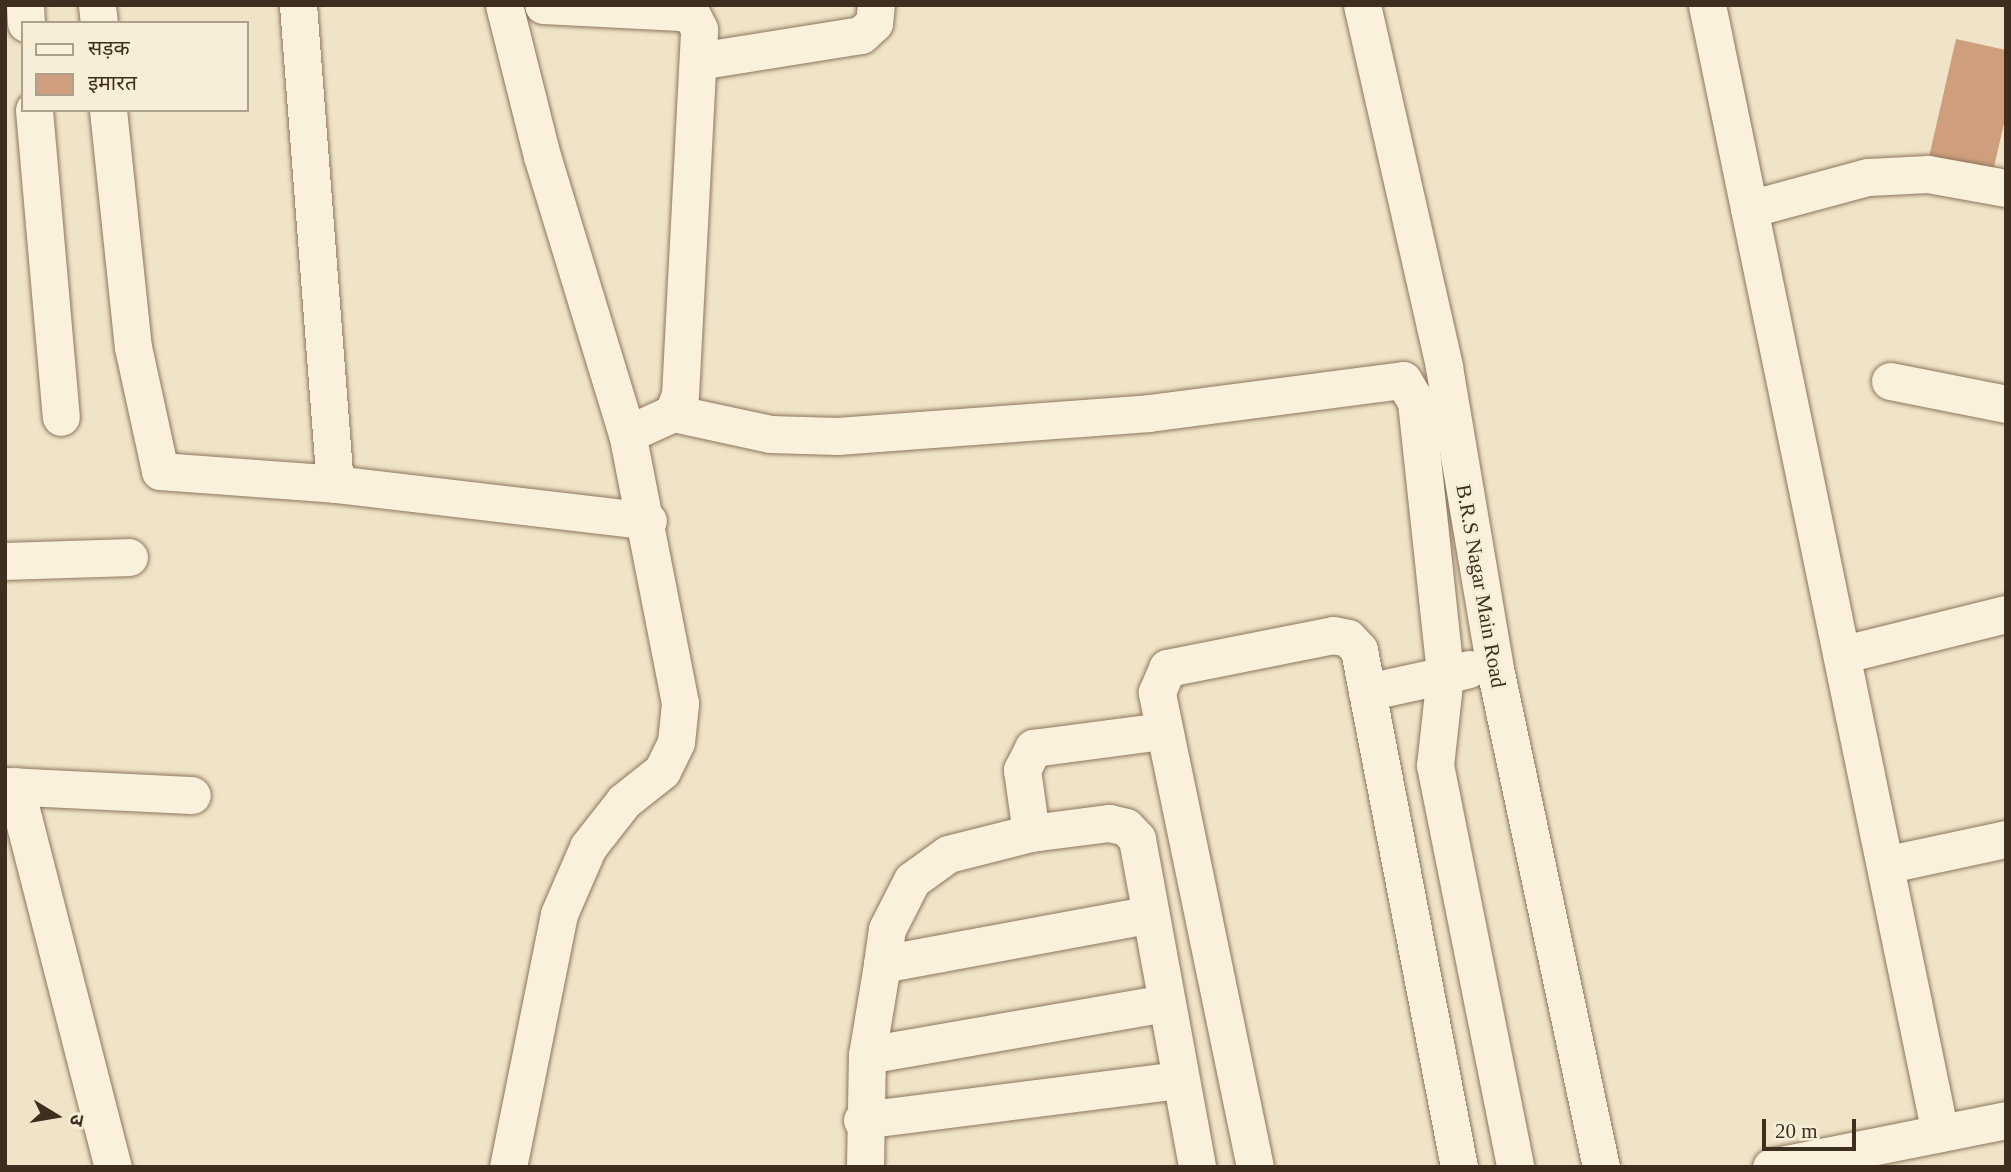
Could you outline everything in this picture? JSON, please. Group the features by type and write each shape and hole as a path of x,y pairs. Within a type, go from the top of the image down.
{"street":[{"path":"298,5 335,484"},
{"path":"504,5 546,169 627,434 649,521 680,703 676,742 662,771 624,801 588,847 559,914 508,1167"},
{"path":"543,5 692,15 699,29 680,395 673,413"},
{"path":"698,61 861,35 874,23 876,5"},
{"path":"1707,5 1889,864 1940,1133"},
{"name":"B.R.S Nagar Main Road","path":"1370,7 1444,367 1494,664 1601,1167"},
{"path":"34,112 61,417"},
{"path":"108,112 133,347 160,471 335,484 649,521"},
{"path":"1749,209 1868,177 1928,174 2006,188"},
{"path":"627,434 673,413 770,434 837,436 1149,413 1404,380 1416,402 1445,675 1435,765 1515,1167"},
{"path":"1890,381 2006,404"},
{"path":"5,561 129,558"},
{"path":"1844,654 2006,614"},
{"path":"1255,1167 1157,692 1167,668 1333,635 1348,638 1359,650 1459,1167"},
{"path":"1367,692 1494,664"},
{"path":"1031,833 1022,770 1033,748 1163,731"},
{"path":"113,1167 10,786 192,795"},
{"path":"865,1167 862,1120 867,1055 887,929 912,880 948,854 1031,833 1109,823 1126,827 1137,839 1147,915 1180,1080 1187,1165"},
{"path":"1889,864 2006,839"},
{"path":"882,964 1147,915"},
{"path":"867,1055 1165,1003"},
{"path":"862,1120 1180,1080"},
{"path":"1770,1167 2006,1121"}],"building":[{"path":"1956,39 2006,50 2006,115 1990,184 1926,170"}]}
